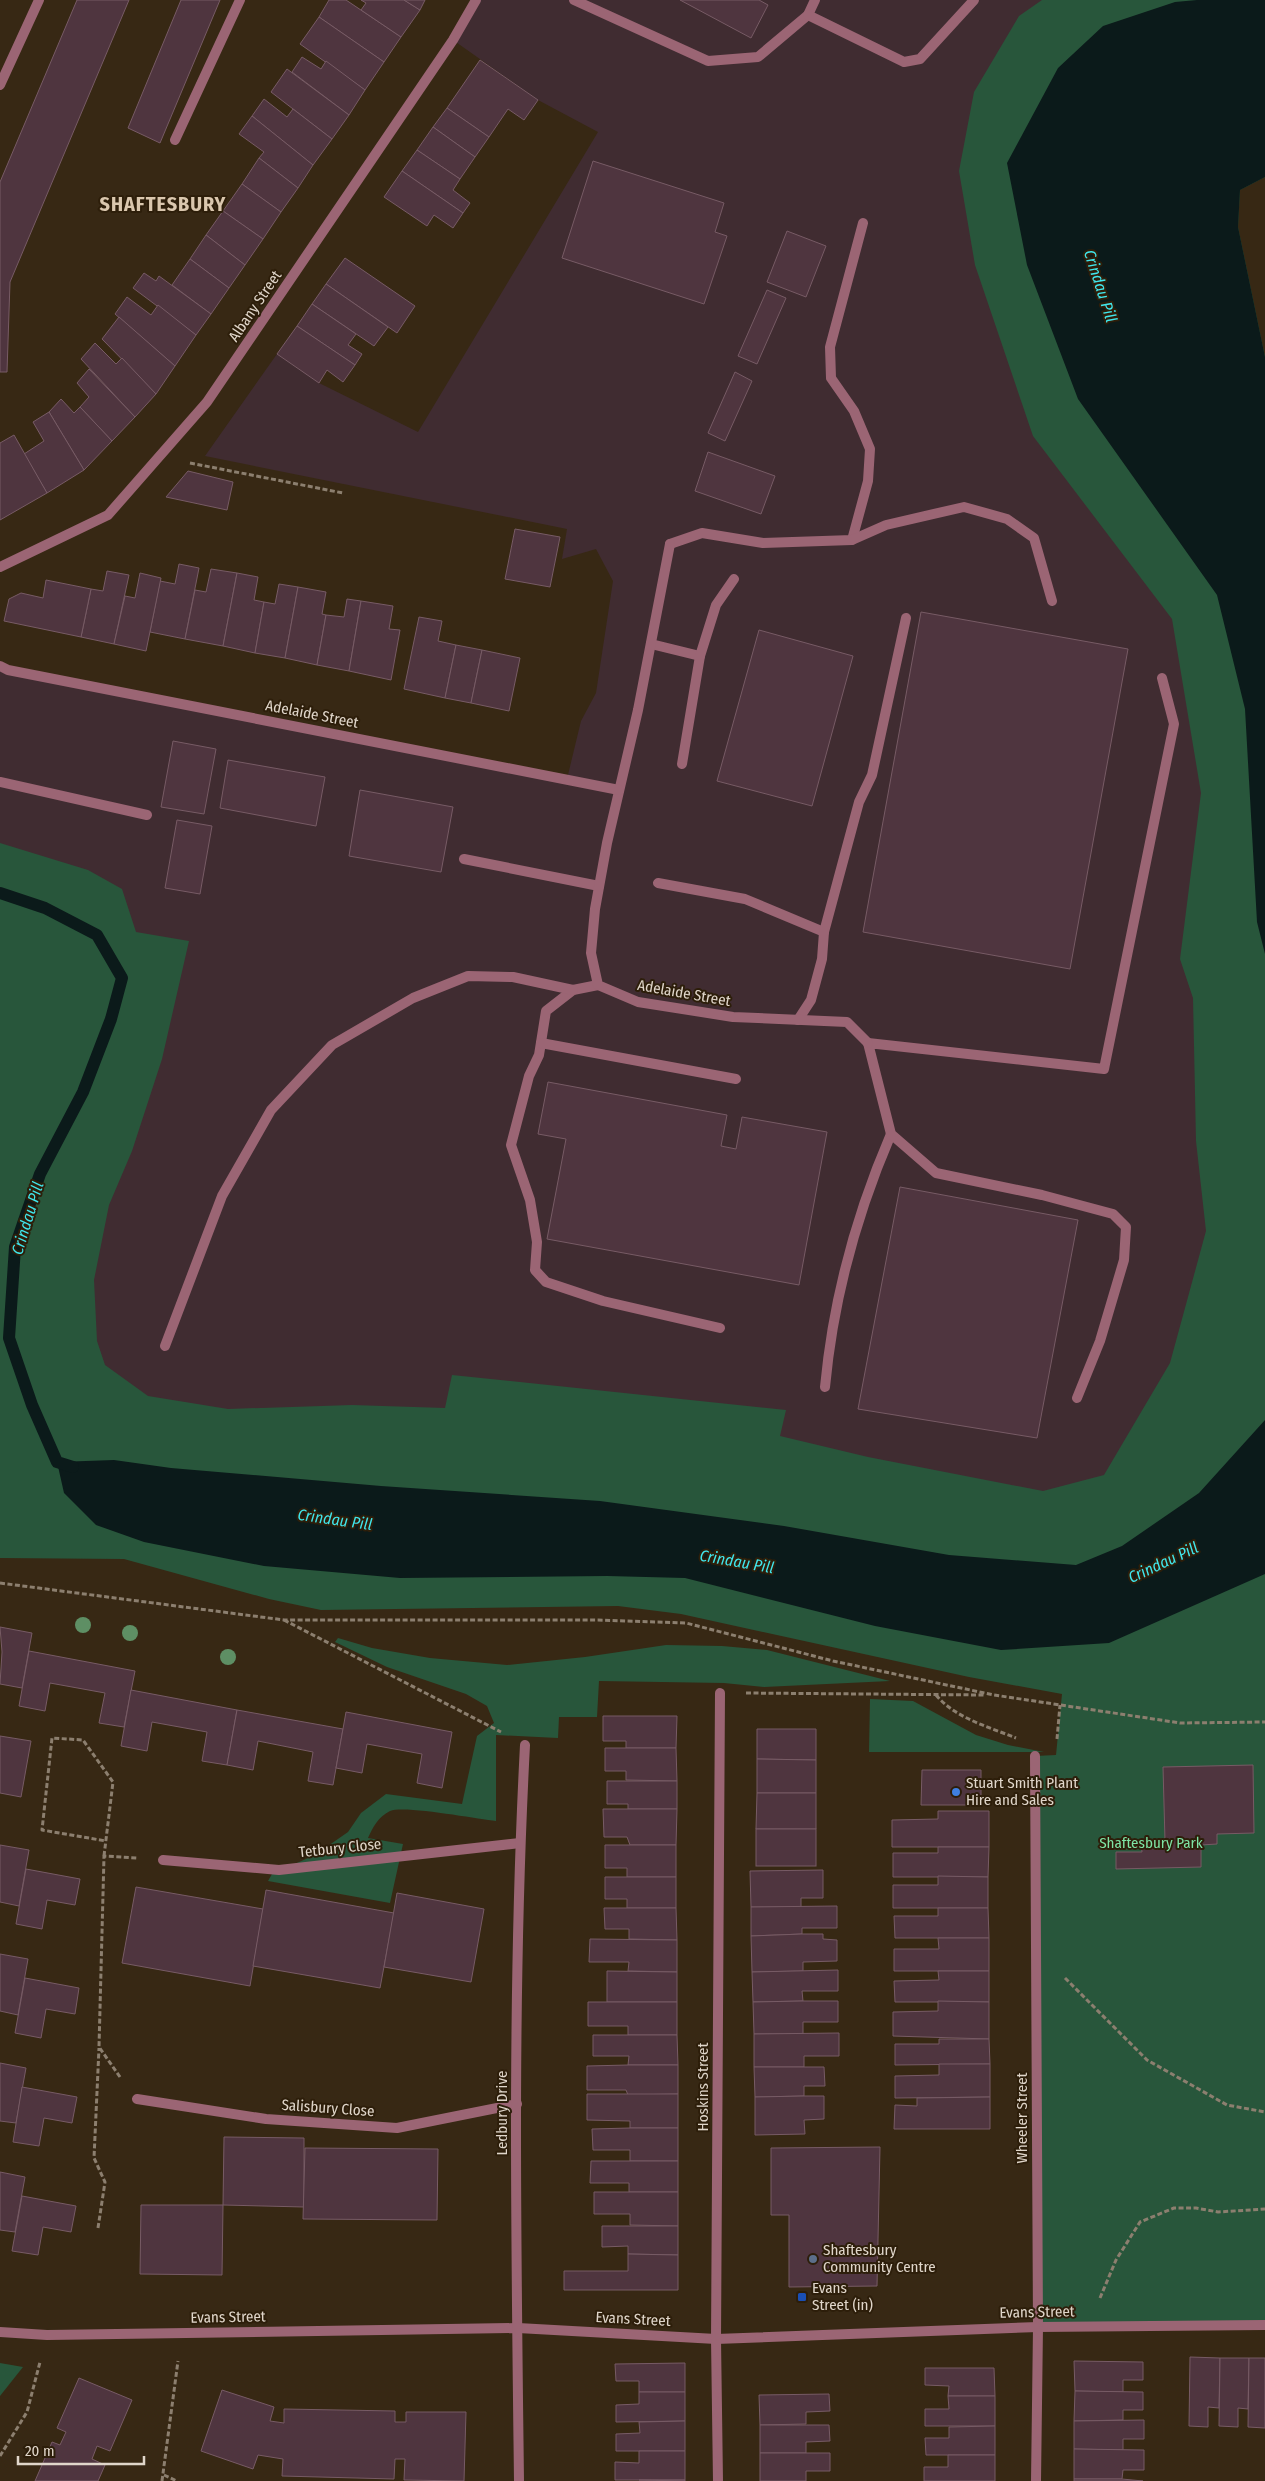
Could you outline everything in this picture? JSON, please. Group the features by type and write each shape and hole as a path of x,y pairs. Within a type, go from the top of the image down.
{"street":[{"path":"0,85 39,0"},
{"path":"175,140 240,0"},
{"name":"Albany Street","path":"0,567 108,515 208,402 447,48 476,0"},
{"path":"574,0 708,61 758,57 808,15 815,0"},
{"path":"808,15 904,62 920,60 974,0"},
{"path":"852,540 868,481 870,449 854,411 831,378 830,347 863,223"},
{"path":"165,1346 222,1196 271,1110 332,1045 413,998 468,976 514,977 573,990 598,985 591,953 599,886 651,644 670,544 702,533 762,543 852,540 886,525 964,507 1006,519 1034,538 1052,601"},
{"path":"682,764 700,656 716,605 734,579"},
{"path":"798,1020 811,1000 822,959 824,932 859,802 872,775 906,618"},
{"path":"651,644 700,656"},
{"name":"Adelaide Street","path":"0,666 8,670 620,790"},
{"path":"1077,1398 1100,1342 1124,1260 1126,1227 1113,1214 1042,1195 936,1173 891,1134 868,1043 1104,1070 1174,724 1162,678"},
{"path":"0,782 148,815"},
{"path":"464,859 599,886"},
{"path":"658,883 745,899 824,932"},
{"name":"Adelaide Street","path":"598,985 638,1002 733,1017 847,1022 868,1043"},
{"path":"573,990 546,1011 539,1055 529,1076 511,1146 530,1200 538,1242 535,1270 546,1282 604,1301 720,1328"},
{"path":"541,1044 736,1079"},
{"path":"825,1387 829,1349 852,1244 875,1172 891,1134"},
{"name":"Hoskins Street","path":"718,2481 716,2338 720,1693"},
{"name":"Ledbury Drive","path":"520,2481 517,2104 520,1843 525,1745"},
{"name":"Wheeler Street","path":"1035,1756 1038,2326 1036,2481"},
{"name":"Tetbury Close","path":"163,1860 279,1870 520,1843"},
{"name":"Salisbury Close","path":"137,2099 266,2119 397,2128 517,2104"},
{"name":"Evans Street","path":"0,2332 47,2335 518,2328 716,2338 1038,2326 1265,2326"}],"path":[{"path":"161,455 198,465 343,493"},
{"path":"0,1583 284,1620 598,1620 686,1623 833,1661 994,1695 1180,1723 1249,1724 1265,1722"},
{"path":"284,1620 525,1745"},
{"path":"720,1693 994,1695"},
{"path":"936,1694 944,1704 972,1721 1019,1739"},
{"path":"1056,1747 1060,1705"},
{"path":"98,2228 105,2182 94,2158 104,1856 106,1840 113,1782 83,1740 52,1738 42,1830 106,1840"},
{"path":"104,1856 163,1860"},
{"path":"1036,1949 1147,2060 1227,2106 1265,2112"},
{"path":"99,2047 137,2099"},
{"path":"1090,2326 1116,2260 1140,2222 1174,2208 1196,2208 1218,2212 1265,2209"},
{"path":"162,2481 181,2333"},
{"path":"0,2456 27,2412 47,2335"},
{"path":"164,2475 177,2481"}],"shaded area":[{"path":"476,0 1197,0 1217,595 1265,954 1265,1420 1122,1546 114,1460 0,893 0,666 567,779 581,721 596,693 613,581 596,549 562,559 567,529 205,456 277,354 319,383 418,432 598,132 538,100 453,40"}],"green space":[{"name":"Shaftesbury Park","path":"1042,0 1265,0 1265,177 1240,190 1238,227 1265,357 1265,2325 1038,2327 1035,1756 1056,1755 1062,1694 969,1677 681,1614 618,1606 321,1610 269,1599 124,1559 0,1558 0,843 88,870 122,889 136,932 189,941 162,1059 132,1151 109,1205 94,1280 97,1341 105,1365 148,1396 228,1409 352,1405 445,1408 452,1375 786,1410 780,1436 868,1457 1043,1491 1104,1475 1170,1363 1206,1231 1196,1141 1193,998 1180,959 1201,793 1172,619 1033,436 975,265 959,171 974,92 1019,16"},
{"path":"338,1638 372,1648 430,1658 507,1665 585,1657 666,1645 722,1646 767,1650 890,1681 764,1687 724,1683 599,1681 597,1717 559,1717 558,1738 496,1735 496,1821 410,1810 390,1811 379,1819 368,1838 403,1844 390,1903 268,1881 272,1874 315,1855 348,1832 361,1813 386,1794 462,1804 477,1736 494,1723 487,1706 466,1694 387,1667 335,1642"},
{"path":"870,1699 913,1701 976,1735 1008,1745 1044,1752 869,1752"},
{"path":"0,2363 23,2367 0,2396"}],"water":[{"path":"1197,0 1265,0 1265,177 1240,190 1238,227 1265,357 1265,954 1257,922 1245,709 1217,595 1078,399 1027,265 1007,163 1058,68 1103,26 1175,2"},
{"path":"1265,1420 1265,1574 1109,1643 1001,1650 875,1626 685,1578 607,1576 400,1578 264,1566 144,1542 96,1525 64,1493 57,1462 114,1460 171,1468 381,1486 600,1501 784,1526 949,1555 1076,1565 1122,1546 1199,1493"}],"building":[{"path":"77,0 129,0 10,282 7,372 0,372 0,182"},
{"path":"181,0 220,0 160,143 128,128"},
{"path":"329,0 346,0 401,37 384,62 319,17"},
{"path":"361,0 404,0 420,10 401,37 361,10 366,3"},
{"path":"404,0 425,0 420,10"},
{"path":"680,0 759,0 768,5 751,38"},
{"path":"319,17 384,62 365,90 300,44"},
{"path":"302,57 321,69 326,61 365,90 349,115 292,72"},
{"path":"480,60 538,100 524,120 508,109 489,137 447,108"},
{"path":"287,69 349,115 332,139 271,92"},
{"path":"264,99 287,117 293,109 332,139 313,165 252,116"},
{"path":"447,108 489,137 475,157 433,127"},
{"path":"252,116 313,165 298,188 259,158 264,152 239,134"},
{"path":"433,127 475,157 460,179 417,150"},
{"path":"417,150 460,179 453,190 470,203 463,213 402,171"},
{"path":"259,158 298,188 281,212 242,184"},
{"path":"593,161 724,203 715,232 727,236 704,304 562,258"},
{"path":"402,171 463,213 453,228 434,215 427,226 384,197"},
{"path":"242,184 281,212 263,239 223,211"},
{"path":"223,211 263,239 245,265 206,235"},
{"path":"787,231 826,246 806,297 767,282"},
{"path":"206,235 245,265 229,288 190,259"},
{"path":"345,258 415,306 397,333 326,284"},
{"path":"190,259 229,288 211,314 172,285"},
{"path":"144,273 156,281 159,276 211,314 196,335 133,288"},
{"path":"326,284 388,327 374,346 312,304"},
{"path":"767,290 786,298 757,364 738,356"},
{"path":"127,297 151,315 158,305 196,335 175,366 115,314"},
{"path":"312,304 356,334 348,345 362,354 355,365 297,326"},
{"path":"119,317 175,366 156,394 102,339"},
{"path":"297,326 355,365 343,382 327,370 319,383 277,354"},
{"path":"95,343 116,364 122,358 156,394 135,417 81,359"},
{"path":"89,369 135,417 112,441 80,407 89,397 77,383"},
{"path":"735,372 752,381 725,441 708,433"},
{"path":"61,399 74,413 80,407 112,441 84,470 49,412"},
{"path":"49,412 84,470 47,493 24,454 44,441 33,422"},
{"path":"14,435 47,493 0,520 0,443"},
{"path":"708,452 775,476 761,514 695,491"},
{"path":"188,471 233,482 227,510 166,497"},
{"path":"515,529 560,537 550,587 505,579"},
{"path":"179,564 199,568 185,639 150,632 160,581 175,584"},
{"path":"211,569 237,573 223,646 185,639 195,590 206,592"},
{"path":"107,571 129,575 114,644 81,637 91,589 103,591"},
{"path":"140,573 161,578 146,651 114,644 125,596 135,598"},
{"path":"237,573 258,577 254,600 264,602 255,653 223,646"},
{"path":"46,580 91,589 81,637 4,621 9,599 21,593 43,598"},
{"path":"279,584 298,587 285,658 255,653 264,602 275,604"},
{"path":"298,587 326,592 322,614 326,615 317,665 285,658"},
{"path":"347,599 361,601 349,671 317,665 326,615 344,617"},
{"path":"361,601 393,606 389,629 400,630 391,680 349,671"},
{"path":"921,612 1128,649 1070,969 863,932"},
{"path":"419,617 442,621 438,641 456,645 445,698 404,689"},
{"path":"759,630 853,656 812,806 717,781"},
{"path":"456,645 482,650 471,703 445,698"},
{"path":"482,650 520,658 509,711 471,703"},
{"path":"173,741 216,749 204,814 161,807"},
{"path":"228,760 325,777 316,826 220,808"},
{"path":"360,790 453,807 441,872 349,856"},
{"path":"177,820 212,826 200,894 165,888"},
{"path":"548,1082 727,1115 721,1146 736,1149 742,1117 827,1132 799,1285 547,1239 566,1139 538,1134"},
{"path":"900,1187 1078,1220 1037,1438 858,1409"},
{"path":"0,1627 32,1633 22,1688 0,1684 2,1652"},
{"path":"29,1651 135,1671 124,1727 99,1723 105,1693 50,1683 45,1711 19,1706"},
{"path":"131,1690 237,1710 227,1765 202,1761 207,1732 152,1722 147,1751 121,1746"},
{"path":"237,1710 343,1729 333,1785 308,1781 313,1752 258,1741 253,1770 227,1765"},
{"path":"346,1712 452,1732 442,1788 417,1783 422,1754 367,1744 362,1773 336,1768"},
{"path":"603,1716 677,1716 676,1748 626,1748 626,1741 603,1741"},
{"path":"757,1729 816,1729 816,1760 757,1759"},
{"path":"0,1736 31,1741 21,1797 0,1793"},
{"path":"605,1748 676,1748 677,1781 626,1780 626,1771 605,1771"},
{"path":"757,1759 816,1760 816,1793 757,1793"},
{"path":"1253,1765 1254,1833 1217,1834 1217,1844 1201,1845 1201,1867 1116,1869 1116,1852 1142,1852 1141,1842 1165,1841 1163,1767"},
{"path":"922,1770 981,1770 981,1805 921,1805"},
{"path":"607,1781 677,1781 677,1809 628,1809 628,1804 607,1804"},
{"path":"757,1793 816,1793 816,1829 756,1829"},
{"path":"603,1809 677,1809 676,1845 630,1845 627,1837 604,1837"},
{"path":"938,1811 989,1811 989,1847 892,1847 892,1820 938,1819"},
{"path":"756,1829 816,1829 816,1866 756,1866"},
{"path":"0,1845 29,1850 19,1906 0,1902"},
{"path":"605,1845 676,1845 676,1877 627,1877 627,1868 605,1868"},
{"path":"938,1847 989,1847 988,1877 893,1877 893,1853 938,1853"},
{"path":"26,1869 80,1879 75,1905 47,1900 42,1929 16,1924"},
{"path":"823,1870 823,1898 801,1898 801,1907 751,1907 750,1871"},
{"path":"938,1876 988,1877 988,1908 893,1908 893,1885 938,1885"},
{"path":"605,1877 676,1877 676,1908 627,1908 627,1899 605,1899"},
{"path":"136,1887 263,1909 250,1986 122,1963"},
{"path":"266,1890 394,1913 380,1988 253,1966"},
{"path":"397,1893 484,1909 471,1982 384,1967"},
{"path":"837,1906 837,1928 802,1928 802,1934 751,1936 751,1907"},
{"path":"604,1908 676,1908 677,1940 629,1939 629,1929 605,1929"},
{"path":"938,1908 988,1908 989,1938 895,1938 894,1916 938,1916"},
{"path":"823,1934 823,1939 837,1940 837,1961 803,1962 803,1971 752,1972 751,1936"},
{"path":"938,1938 989,1938 989,1971 894,1971 894,1949 939,1949"},
{"path":"590,1939 677,1940 677,1972 628,1971 629,1962 589,1962"},
{"path":"0,1954 28,1959 18,2015 0,2011"},
{"path":"838,1970 838,1991 802,1991 803,2001 753,2002 752,1972"},
{"path":"607,1971 677,1972 677,2002 607,2002"},
{"path":"938,1971 989,1971 989,2002 895,2002 894,1981 939,1980"},
{"path":"25,1978 79,1988 75,2014 46,2009 41,2038 15,2033"},
{"path":"838,2001 838,2022 803,2022 803,2034 754,2034 753,2002"},
{"path":"938,2001 989,2002 989,2039 893,2036 893,2012 938,2011"},
{"path":"588,2002 677,2002 677,2035 628,2035 628,2026 588,2026"},
{"path":"839,2033 839,2056 804,2056 804,2067 754,2067 754,2034"},
{"path":"593,2035 677,2035 678,2065 628,2065 629,2056 593,2056"},
{"path":"939,2039 989,2039 990,2064 895,2065 895,2044 939,2044"},
{"path":"0,2063 26,2068 16,2123 0,2121"},
{"path":"939,2064 990,2064 990,2097 895,2098 895,2076 939,2075"},
{"path":"678,2065 678,2094 628,2095 626,2090 587,2090 587,2066"},
{"path":"754,2067 824,2067 825,2086 804,2086 804,2096 755,2097"},
{"path":"22,2087 77,2097 72,2123 44,2118 39,2146 13,2142"},
{"path":"587,2094 678,2094 678,2128 630,2128 630,2121 587,2120"},
{"path":"824,2096 824,2119 804,2120 805,2134 755,2135 755,2097"},
{"path":"990,2097 990,2129 894,2129 895,2105 917,2106 917,2098"},
{"path":"678,2128 678,2161 630,2161 630,2150 593,2150 592,2129"},
{"path":"224,2137 304,2138 304,2207 223,2205"},
{"path":"880,2147 877,2286 789,2287 789,2215 771,2215 771,2148"},
{"path":"305,2148 438,2149 437,2220 303,2219"},
{"path":"591,2161 678,2161 678,2192 629,2192 629,2183 590,2183"},
{"path":"0,2172 25,2177 15,2232 0,2230"},
{"path":"594,2192 678,2192 678,2226 630,2225 630,2214 594,2214"},
{"path":"22,2196 76,2206 71,2232 43,2227 38,2255 12,2251"},
{"path":"141,2205 223,2205 222,2275 140,2274"},
{"path":"602,2226 678,2226 678,2255 628,2254 628,2246 602,2247"},
{"path":"628,2254 678,2255 678,2290 564,2290 564,2271 628,2271"},
{"path":"1190,2357 1220,2358 1219,2408 1208,2407 1208,2427 1189,2426"},
{"path":"1220,2358 1249,2358 1248,2409 1238,2408 1238,2427 1219,2426"},
{"path":"1249,2358 1265,2358 1265,2428 1248,2427"},
{"path":"1074,2361 1143,2362 1143,2380 1123,2380 1123,2392 1075,2391"},
{"path":"685,2363 685,2392 639,2392 639,2381 616,2381 615,2364"},
{"path":"925,2368 994,2368 995,2396 948,2396 949,2386 925,2385"},
{"path":"79,2378 132,2400 110,2451 97,2446 92,2459 105,2465 98,2481 35,2481 52,2442 60,2445 66,2432 57,2428"},
{"path":"222,2390 274,2407 270,2421 284,2423 284,2409 395,2411 395,2422 406,2422 406,2412 466,2412 464,2481 404,2480 405,2459 395,2459 394,2479 282,2476 283,2459 258,2455 253,2469 201,2451"},
{"path":"1075,2391 1143,2392 1143,2410 1123,2410 1123,2420 1074,2421"},
{"path":"639,2392 685,2392 685,2421 616,2422 616,2405 639,2404"},
{"path":"829,2394 830,2411 806,2412 806,2424 760,2425 759,2395"},
{"path":"948,2396 995,2396 995,2426 925,2426 925,2409 949,2409"},
{"path":"1144,2420 1144,2439 1123,2439 1123,2450 1074,2449 1074,2421"},
{"path":"685,2421 685,2451 616,2451 616,2434 640,2433 639,2422"},
{"path":"760,2425 829,2425 830,2441 806,2442 806,2453 760,2453"},
{"path":"995,2426 995,2455 926,2455 925,2438 949,2438 949,2427"},
{"path":"1074,2449 1144,2450 1144,2470 1123,2470 1122,2479 1074,2479"},
{"path":"639,2451 685,2451 685,2480 615,2480 615,2462 639,2463"},
{"path":"760,2453 830,2453 830,2471 806,2471 806,2481 760,2481"},
{"path":"948,2455 995,2455 995,2481 924,2481 924,2467 948,2467"},
{"path":"1074,2479 1122,2479 1143,2481 1074,2481"},
{"path":"639,2480 685,2480 685,2481"}],"waterway":[{"name":"Crindau Pill","path":"0,893 45,908 97,935 122,978 111,1019 83,1092 40,1174 15,1247 9,1338 32,1405 57,1462 73,1467"}],"place":[{"name":"Stuart Smith Plant Hire and Sales","path":"956,1792"},
{"name":"Shaftesbury Community Centre","path":"813,2259"},
{"name":"Evans Street (in)","path":"802,2297"}],"district":[{"name":"SHAFTESBURY","path":"163,204"}]}
